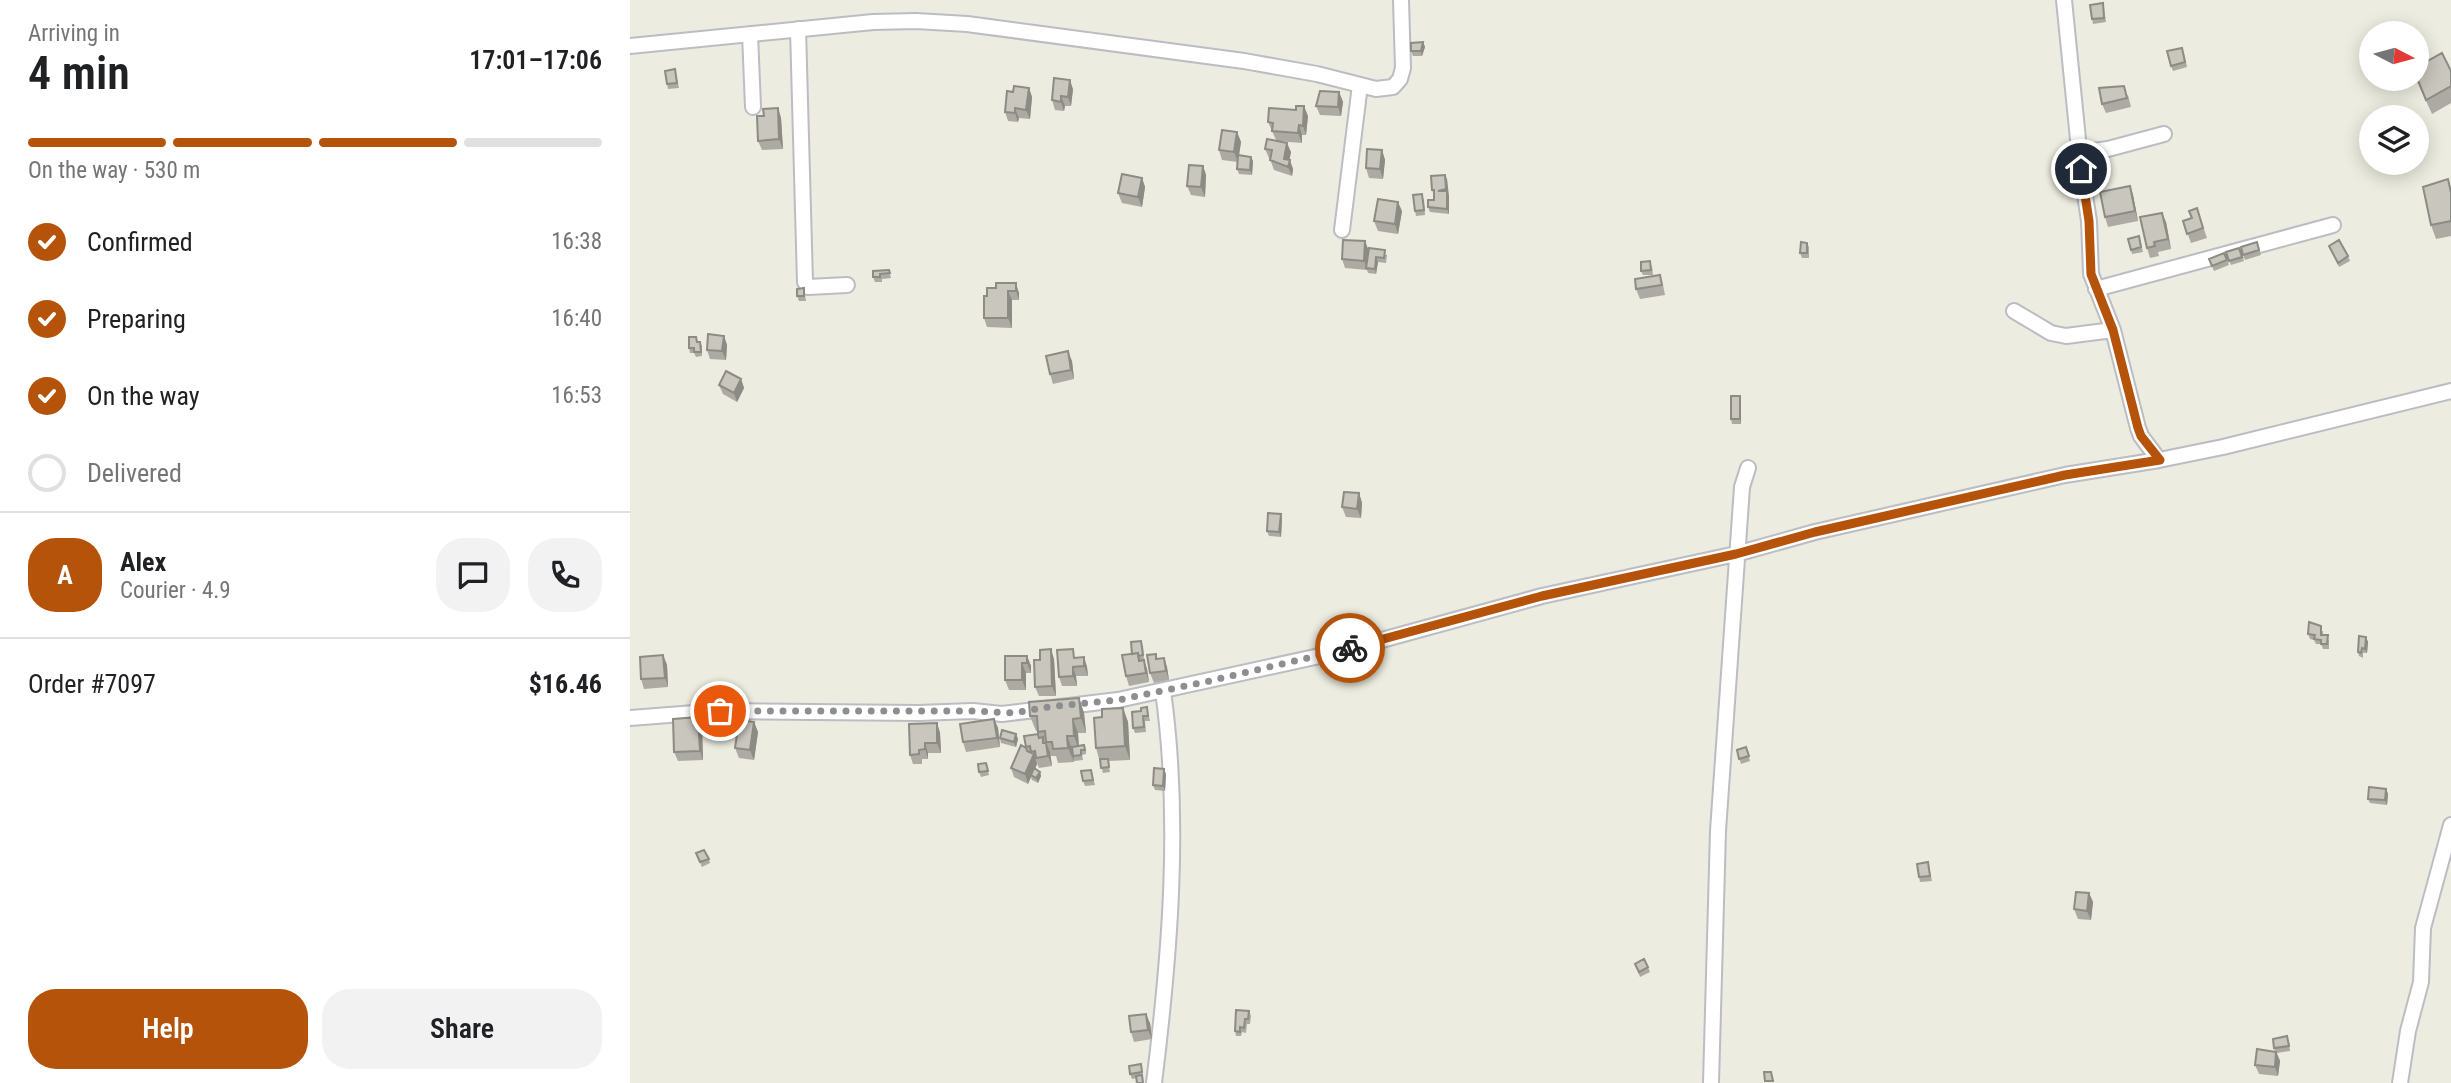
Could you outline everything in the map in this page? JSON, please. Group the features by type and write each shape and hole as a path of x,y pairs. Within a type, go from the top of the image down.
{"street":[{"path":"630,46 884,22 967,24 1244,61 1387,89 1399,79 1404,55 1401,0"},
{"path":"2064,0 2089,221 2091,274 2107,310 2138,428 2160,460"},
{"path":"798,29 805,282 808,287 847,285"},
{"path":"750,34 753,107"},
{"path":"1342,230 1360,85"},
{"path":"2080,153 2108,149 2164,134"},
{"path":"2096,289 2333,225"},
{"path":"2014,311 2051,333 2066,336 2113,330"},
{"path":"630,718 720,711 973,711 1002,714 1118,700 1338,652 1542,596 1736,554 1815,532 2077,473 2223,447 2451,391"},
{"path":"1711,1083 1718,831 1736,554 1742,487 1748,468"},
{"path":"1154,1083 1166,986 1171,839 1172,769 1163,691"},
{"path":"2400,1083 2408,1031 2421,982 2423,928 2451,825"}],"building":[{"path":"2103,3 2104,18 2092,19 2090,5"},
{"path":"1423,42 1421,51 1411,51 1411,43"},
{"path":"2182,48 2185,62 2171,66 2167,51"},
{"path":"2442,53 2451,71 2451,86 2426,100 2422,91 2429,91 2429,60"},
{"path":"675,69 677,83 667,84 665,71"},
{"path":"1054,78 1070,80 1068,97 1061,96 1061,102 1052,100"},
{"path":"1014,86 1029,88 1026,110 1015,108 1015,113 1005,112 1007,91 1013,92"},
{"path":"2124,86 2127,98 2102,104 2099,88"},
{"path":"1320,91 1339,92 1338,107 1316,106"},
{"path":"1296,106 1304,106 1303,126 1299,125 1298,133 1272,131 1273,123 1268,122 1269,108 1296,110"},
{"path":"778,108 779,139 758,141 757,116 764,116 763,109"},
{"path":"1222,130 1237,132 1234,152 1219,150"},
{"path":"1267,139 1287,143 1284,159 1290,160 1288,167 1270,160 1272,150 1265,149"},
{"path":"1367,149 1382,150 1380,169 1366,168"},
{"path":"1238,155 1251,157 1250,170 1237,169"},
{"path":"1189,165 1203,166 1201,187 1187,186"},
{"path":"1122,174 1142,178 1138,197 1118,193"},
{"path":"1445,175 1446,189 1438,191 1447,191 1447,209 1428,207 1428,200 1434,200 1431,176"},
{"path":"2448,179 2451,221 2431,225 2423,187"},
{"path":"2130,186 2135,211 2105,217 2100,192"},
{"path":"1422,194 1424,210 1415,211 1413,195"},
{"path":"1378,199 1398,202 1395,224 1374,221"},
{"path":"2197,208 2203,228 2187,234 2183,221 2192,218 2189,211"},
{"path":"2162,213 2168,239 2154,242 2155,246 2147,248 2140,217"},
{"path":"2139,236 2141,247 2131,250 2128,239"},
{"path":"1343,240 1365,241 1364,261 1342,259"},
{"path":"2339,240 2348,256 2338,263 2329,246"},
{"path":"1801,242 1807,243 1807,253 1800,253"},
{"path":"2257,242 2259,250 2243,255 2241,247"},
{"path":"1369,248 1385,250 1384,258 1376,257 1375,269 1366,268"},
{"path":"2239,248 2242,257 2229,261 2226,252"},
{"path":"2224,253 2227,260 2212,266 2209,259"},
{"path":"1650,261 1651,270 1641,271 1641,262"},
{"path":"889,270 890,273 873,277 873,271"},
{"path":"1660,275 1662,285 1636,289 1635,279"},
{"path":"996,283 1016,283 1016,291 1008,291 1008,318 984,318 984,296 987,296 987,288 996,288"},
{"path":"804,288 804,296 797,296 797,289"},
{"path":"708,334 724,336 722,351 707,350"},
{"path":"689,337 696,337 697,342 700,342 701,352 694,352 694,348 689,348"},
{"path":"1068,351 1071,370 1050,374 1046,356"},
{"path":"726,371 741,379 734,393 719,385"},
{"path":"1731,396 1740,396 1740,419 1731,419"},
{"path":"1344,492 1359,493 1357,509 1342,507"},
{"path":"1268,513 1281,514 1279,532 1267,531"},
{"path":"2309,622 2321,626 2321,635 2328,635 2327,644 2321,644 2321,640 2314,639 2315,635 2308,634"},
{"path":"2359,636 2366,637 2365,649 2362,648 2361,653 2358,652"},
{"path":"1141,641 1143,655 1132,654 1131,642"},
{"path":"1051,649 1052,686 1035,687 1034,660 1040,660 1040,650"},
{"path":"1073,649 1074,658 1084,657 1084,666 1073,667 1073,676 1059,677 1057,650"},
{"path":"1138,653 1139,661 1144,660 1146,673 1126,676 1122,655"},
{"path":"1156,654 1156,659 1164,658 1166,671 1150,673 1147,655"},
{"path":"663,655 665,678 641,679 640,657"},
{"path":"1005,656 1027,656 1027,663 1022,663 1022,680 1005,680"},
{"path":"1079,698 1081,718 1073,719 1074,736 1067,736 1068,748 1053,749 1052,742 1046,742 1045,731 1038,732 1037,716 1030,716 1029,702"},
{"path":"1147,707 1148,716 1143,716 1144,727 1133,728 1132,712"},
{"path":"1123,708 1125,746 1096,748 1094,718 1102,717 1102,709"},
{"path":"698,717 700,751 674,752 673,719"},
{"path":"994,719 997,738 963,742 960,724"},
{"path":"739,720 754,722 750,750 735,748"},
{"path":"937,723 937,743 925,743 925,749 919,750 919,754 910,755 909,724"},
{"path":"1002,730 1016,734 1014,742 1000,738"},
{"path":"1038,734 1039,738 1043,737 1043,743 1046,743 1048,756 1036,758 1035,751 1031,752 1030,746 1026,747 1024,736"},
{"path":"1021,745 1034,754 1025,774 1011,768"},
{"path":"1084,745 1085,750 1081,750 1081,755 1073,756 1072,747"},
{"path":"1746,747 1749,756 1739,759 1737,750"},
{"path":"1100,759 1108,759 1109,767 1101,768"},
{"path":"986,763 988,771 979,772 978,764"},
{"path":"1034,768 1040,772 1036,778 1031,775"},
{"path":"1154,768 1164,769 1163,786 1153,785"},
{"path":"1091,770 1093,780 1083,781 1081,771"},
{"path":"2369,787 2386,789 2385,800 2368,799"},
{"path":"704,850 709,859 700,862 696,853"},
{"path":"1928,862 1930,876 1919,877 1917,864"},
{"path":"2076,892 2089,893 2087,911 2074,909"},
{"path":"1644,959 1648,967 1639,972 1635,964"},
{"path":"1236,1010 1249,1011 1248,1019 1245,1019 1244,1028 1240,1027 1240,1032 1235,1031"},
{"path":"1146,1014 1148,1030 1131,1032 1129,1016"},
{"path":"2287,1036 2289,1046 2274,1048 2273,1039"},
{"path":"2257,1049 2276,1052 2275,1067 2255,1065"},
{"path":"1141,1064 1142,1072 1130,1074 1129,1066"},
{"path":"1764,1072 1771,1072 1773,1081 1765,1081"},
{"path":"1142,1075 1143,1083 1137,1083 1136,1076"}],"way so far":[{"path":"720,711 1014,713 1118,700 1350,648"}],"route":[{"path":"1350,648 1501,606 1736,554 1815,532 2065,475 2160,460 2138,428 2107,310 2091,274 2089,221 2081,169"}]}
